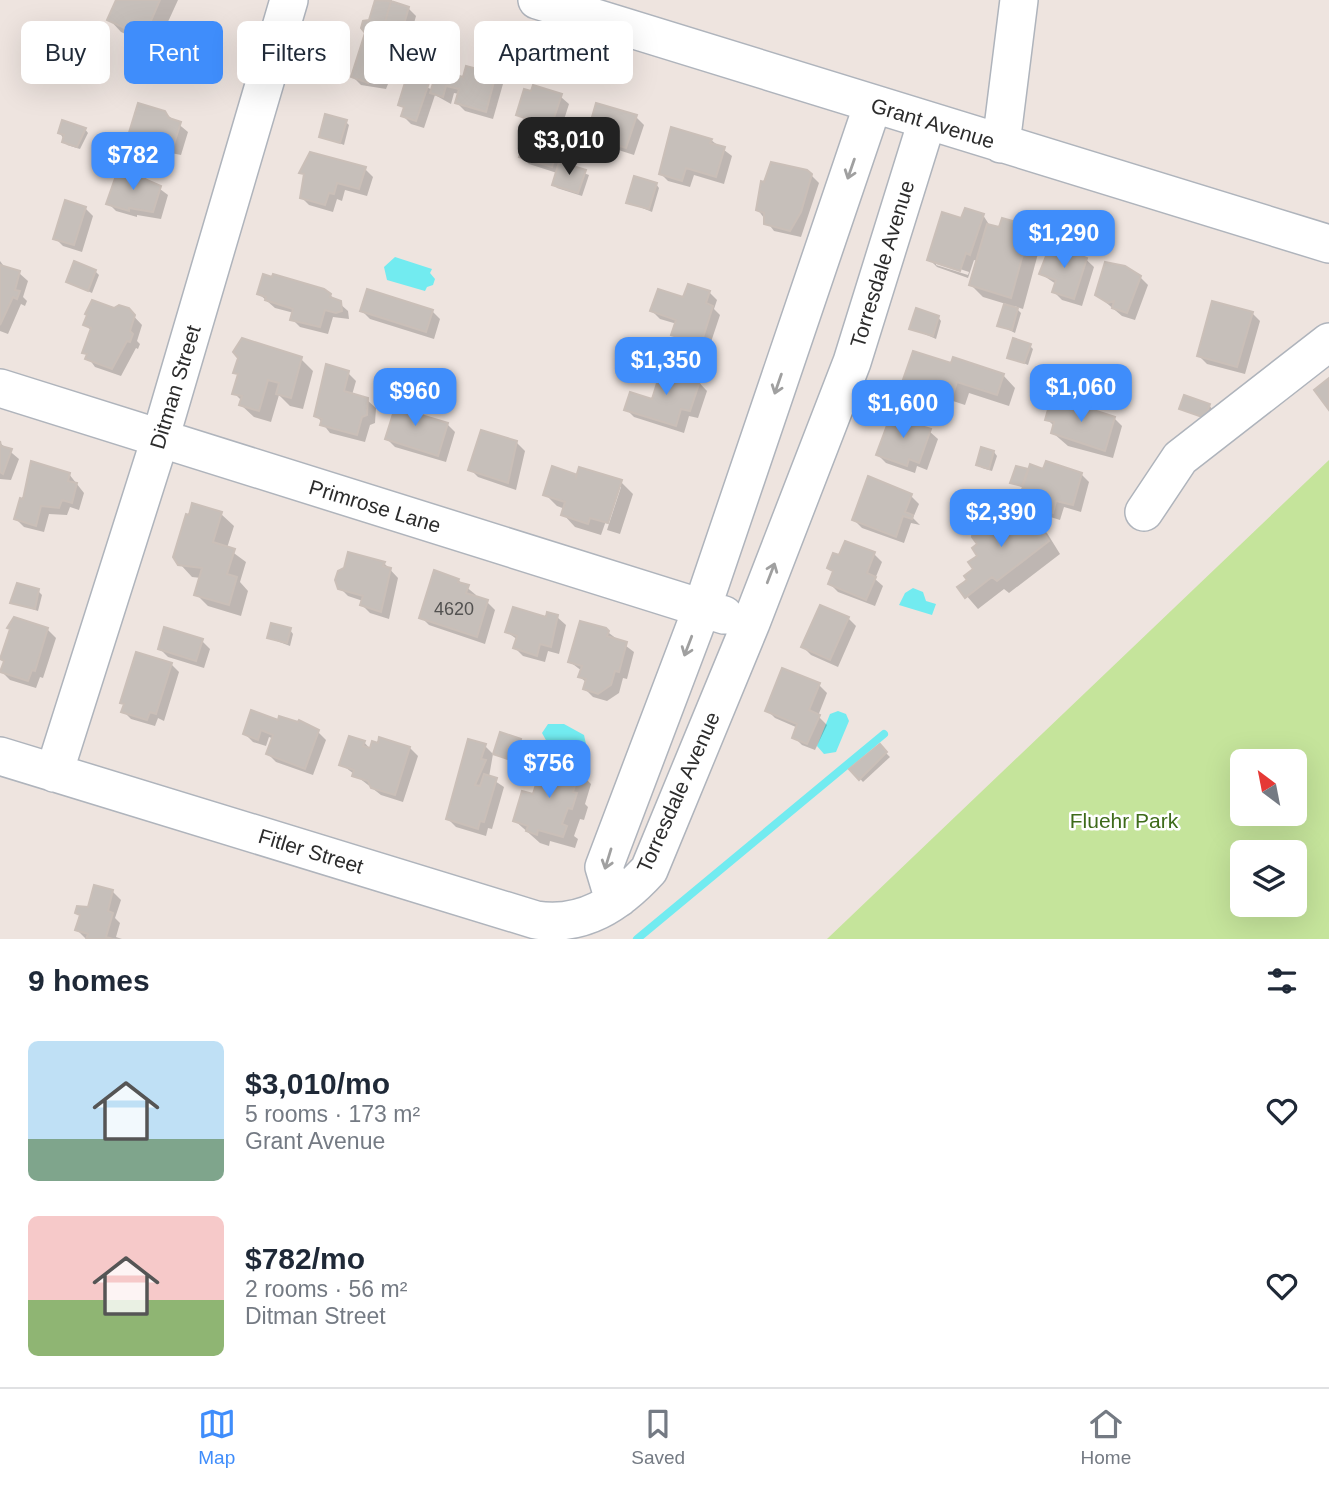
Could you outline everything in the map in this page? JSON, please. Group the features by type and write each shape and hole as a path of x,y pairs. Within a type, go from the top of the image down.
{"street":[{"name":"Ditman Street","path":"54,773 160,439 289,0"},
{"path":"1001,144 1019,0"},
{"name":"Grant Avenue","path":"543,1 1329,244"},
{"name":"Torresdale Avenue","path":"873,104 702,608 604,867 610,887 619,898 649,870 751,623 852,362 927,121"},
{"path":"1144,512 1180,458 1329,342"},
{"name":"Primrose Lane","path":"0,388 751,623"},
{"name":"Fitler Street","path":"0,756 536,920 561,924 619,898"}],"green space":[{"name":"Fluehr Park","path":"1329,460 1329,939 827,939"}],"water":[{"path":"395,257 432,269 430,273 435,279 433,285 425,291 387,280 384,267"},
{"path":"913,588 923,592 926,601 936,604 932,615 899,605 905,593"},
{"path":"838,711 846,714 849,721 836,752 824,754 817,746 830,714"},
{"path":"548,724 564,724 584,735 586,744 574,751 560,743 547,742 542,733"}],"building":[{"path":"116,0 160,0 151,21 124,21 124,28 107,20"},
{"path":"375,0 391,1 385,21 364,21 364,32 361,28 363,21 369,20"},
{"path":"391,1 409,7 405,21 385,21"},
{"path":"364,36 364,82 351,77"},
{"path":"466,66 474,68 474,84 493,84 486,112 455,103 459,89 446,86 443,97 430,93 433,84 460,84 460,76 463,77"},
{"path":"405,84 429,84 416,121 401,116 404,107 398,105"},
{"path":"533,85 562,94 553,121 565,125 552,167 519,157 531,120 516,115 524,89 531,91"},
{"path":"138,103 165,111 169,118 181,122 173,147 148,142 147,148 137,145 139,140 128,136"},
{"path":"596,103 637,115 626,148 601,140 598,149 584,145"},
{"path":"325,114 347,120 340,143 319,137"},
{"path":"62,120 86,128 77,147 62,142 64,135 58,133"},
{"path":"671,127 712,139 710,143 725,147 716,177 686,168 682,181 659,174"},
{"path":"310,152 366,167 359,189 337,183 334,194 329,193 325,205 300,198 304,174 299,173"},
{"path":"559,162 586,170 578,193 552,185"},
{"path":"771,162 807,170 812,174 801,212 790,231 764,224 764,213 756,210 761,181 764,182"},
{"path":"129,169 141,172 140,177 161,186 153,212 129,208 129,211 106,204 118,170 128,173"},
{"path":"634,176 657,183 649,209 626,203"},
{"path":"65,200 86,207 74,245 53,239"},
{"path":"965,208 984,214 970,255 966,253 960,271 927,260 942,212 961,218"},
{"path":"1002,218 1020,223 1017,233 1028,236 1011,298 969,285 987,224 999,227"},
{"path":"1067,243 1074,245 1074,253 1087,258 1074,299 1052,292 1056,280 1039,274 1050,246 1063,250"},
{"path":"74,261 96,270 88,291 66,282"},
{"path":"1105,262 1125,266 1141,276 1127,313 1112,308 1114,301 1108,303 1095,295"},
{"path":"0,265 20,271 15,290 20,291 17,299 13,297 0,325"},
{"path":"263,274 272,277 273,274 324,289 331,294 330,297 341,301 342,311 336,313 325,310 320,327 290,320 293,309 265,300 266,297 257,294"},
{"path":"688,284 710,291 706,303 713,306 701,344 671,335 676,320 650,311 658,289 683,297"},
{"path":"367,289 433,310 426,332 360,311"},
{"path":"92,300 114,308 119,305 129,308 135,315 130,342 127,341 112,369 85,359 87,354 82,353 91,328 83,325 87,315 85,314"},
{"path":"1212,301 1253,312 1237,367 1197,356"},
{"path":"1004,304 1018,308 1012,330 997,326"},
{"path":"916,308 939,316 933,336 909,329"},
{"path":"242,338 302,357 291,398 276,394 279,383 268,380 259,411 239,405 242,396 232,394 238,374 233,373 238,358 233,352"},
{"path":"1013,338 1031,344 1024,363 1007,358"},
{"path":"913,351 951,363 953,357 1004,374 997,395 957,382 953,394 941,390 936,403 899,391"},
{"path":"326,364 349,371 344,391 368,398 367,415 362,417 357,435 320,425 322,419 314,416"},
{"path":"663,364 693,374 692,379 700,381 690,411 681,409 676,426 624,410 630,392 652,399"},
{"path":"1329,378 1329,410 1314,390"},
{"path":"399,395 415,399 411,412 448,423 438,456 385,439"},
{"path":"1184,395 1210,404 1205,418 1179,409"},
{"path":"1062,396 1079,402 1078,405 1115,417 1105,451 1051,433 1054,422 1045,420 1049,406 1058,409"},
{"path":"892,412 922,422 921,426 931,429 919,463 909,459 907,466 876,455"},
{"path":"481,430 517,441 508,483 468,470"},
{"path":"0,441 1,446 12,449 3,474 0,472"},
{"path":"981,447 994,451 989,469 976,465"},
{"path":"31,461 70,473 68,481 77,483 72,503 62,500 59,508 41,506 36,526 14,519 20,498 23,499"},
{"path":"1046,461 1082,473 1073,505 1056,501 1053,513 1018,502 1030,464 1043,469"},
{"path":"552,466 575,474 576,477 579,467 622,480 608,523 590,518 588,524 561,515 565,502 543,495"},
{"path":"1016,466 1028,469 1022,486 1010,483"},
{"path":"868,476 912,494 905,512 913,515 912,519 903,516 896,537 852,520"},
{"path":"192,503 222,512 213,542 235,549 227,574 237,577 229,605 194,595 202,568 178,565 173,557"},
{"path":"1019,511 1028,522 1035,519 1049,541 997,581 992,577 965,598 957,587 967,580 964,576 973,569 968,562 977,556 972,548 977,544 972,537 974,524 985,515 994,530"},
{"path":"845,541 875,552 867,573 876,577 866,600 828,584 833,571 827,568 833,553 839,555"},
{"path":"348,552 385,562 383,566 391,568 381,612 360,605 363,596 338,589 335,580 338,571 344,568"},
{"path":"434,570 469,585 466,593 488,600 477,637 419,618"},
{"path":"17,583 39,589 35,609 10,603"},
{"path":"820,605 849,617 830,660 801,647"},
{"path":"513,607 546,617 547,612 558,615 551,647 540,644 537,656 513,648 517,636 505,632"},
{"path":"14,617 48,628 35,671 32,670 28,681 0,672 4,661 0,659 10,629 7,628"},
{"path":"580,621 606,628 609,631 607,636 627,642 619,672 615,671 611,685 598,694 583,689 586,679 578,677 582,666 568,662"},
{"path":"271,623 291,628 287,643 267,638"},
{"path":"164,627 203,639 196,661 158,649"},
{"path":"136,652 172,663 156,714 150,712 147,720 121,712 124,704 120,703"},
{"path":"782,668 820,683 809,710 820,715 807,744 792,738 797,724 765,711"},
{"path":"251,710 278,720 279,716 298,722 299,720 319,730 305,769 266,754 273,735 261,730 258,740 243,734"},
{"path":"500,732 521,739 514,761 493,754"},
{"path":"349,736 365,741 363,746 370,748 372,741 378,743 379,737 410,747 395,795 371,788 368,781 352,776 354,770 339,765"},
{"path":"468,739 486,744 481,759 486,760 475,785 480,786 484,774 497,778 484,822 480,821 478,829 446,819"},
{"path":"880,744 887,752 859,780 849,769"},
{"path":"553,761 580,770 573,792 577,793 572,809 568,808 562,824 567,826 563,837 538,830 537,835 526,831 528,826 513,821 522,791 533,794 537,781 546,784 547,781 539,778 543,763 551,766"},
{"path":"94,885 113,890 108,911 113,913 106,937 113,939 86,939 88,934 75,930 80,915 75,913 77,906 88,907"}],"waterway":[{"path":"637,939 884,734"}]}
